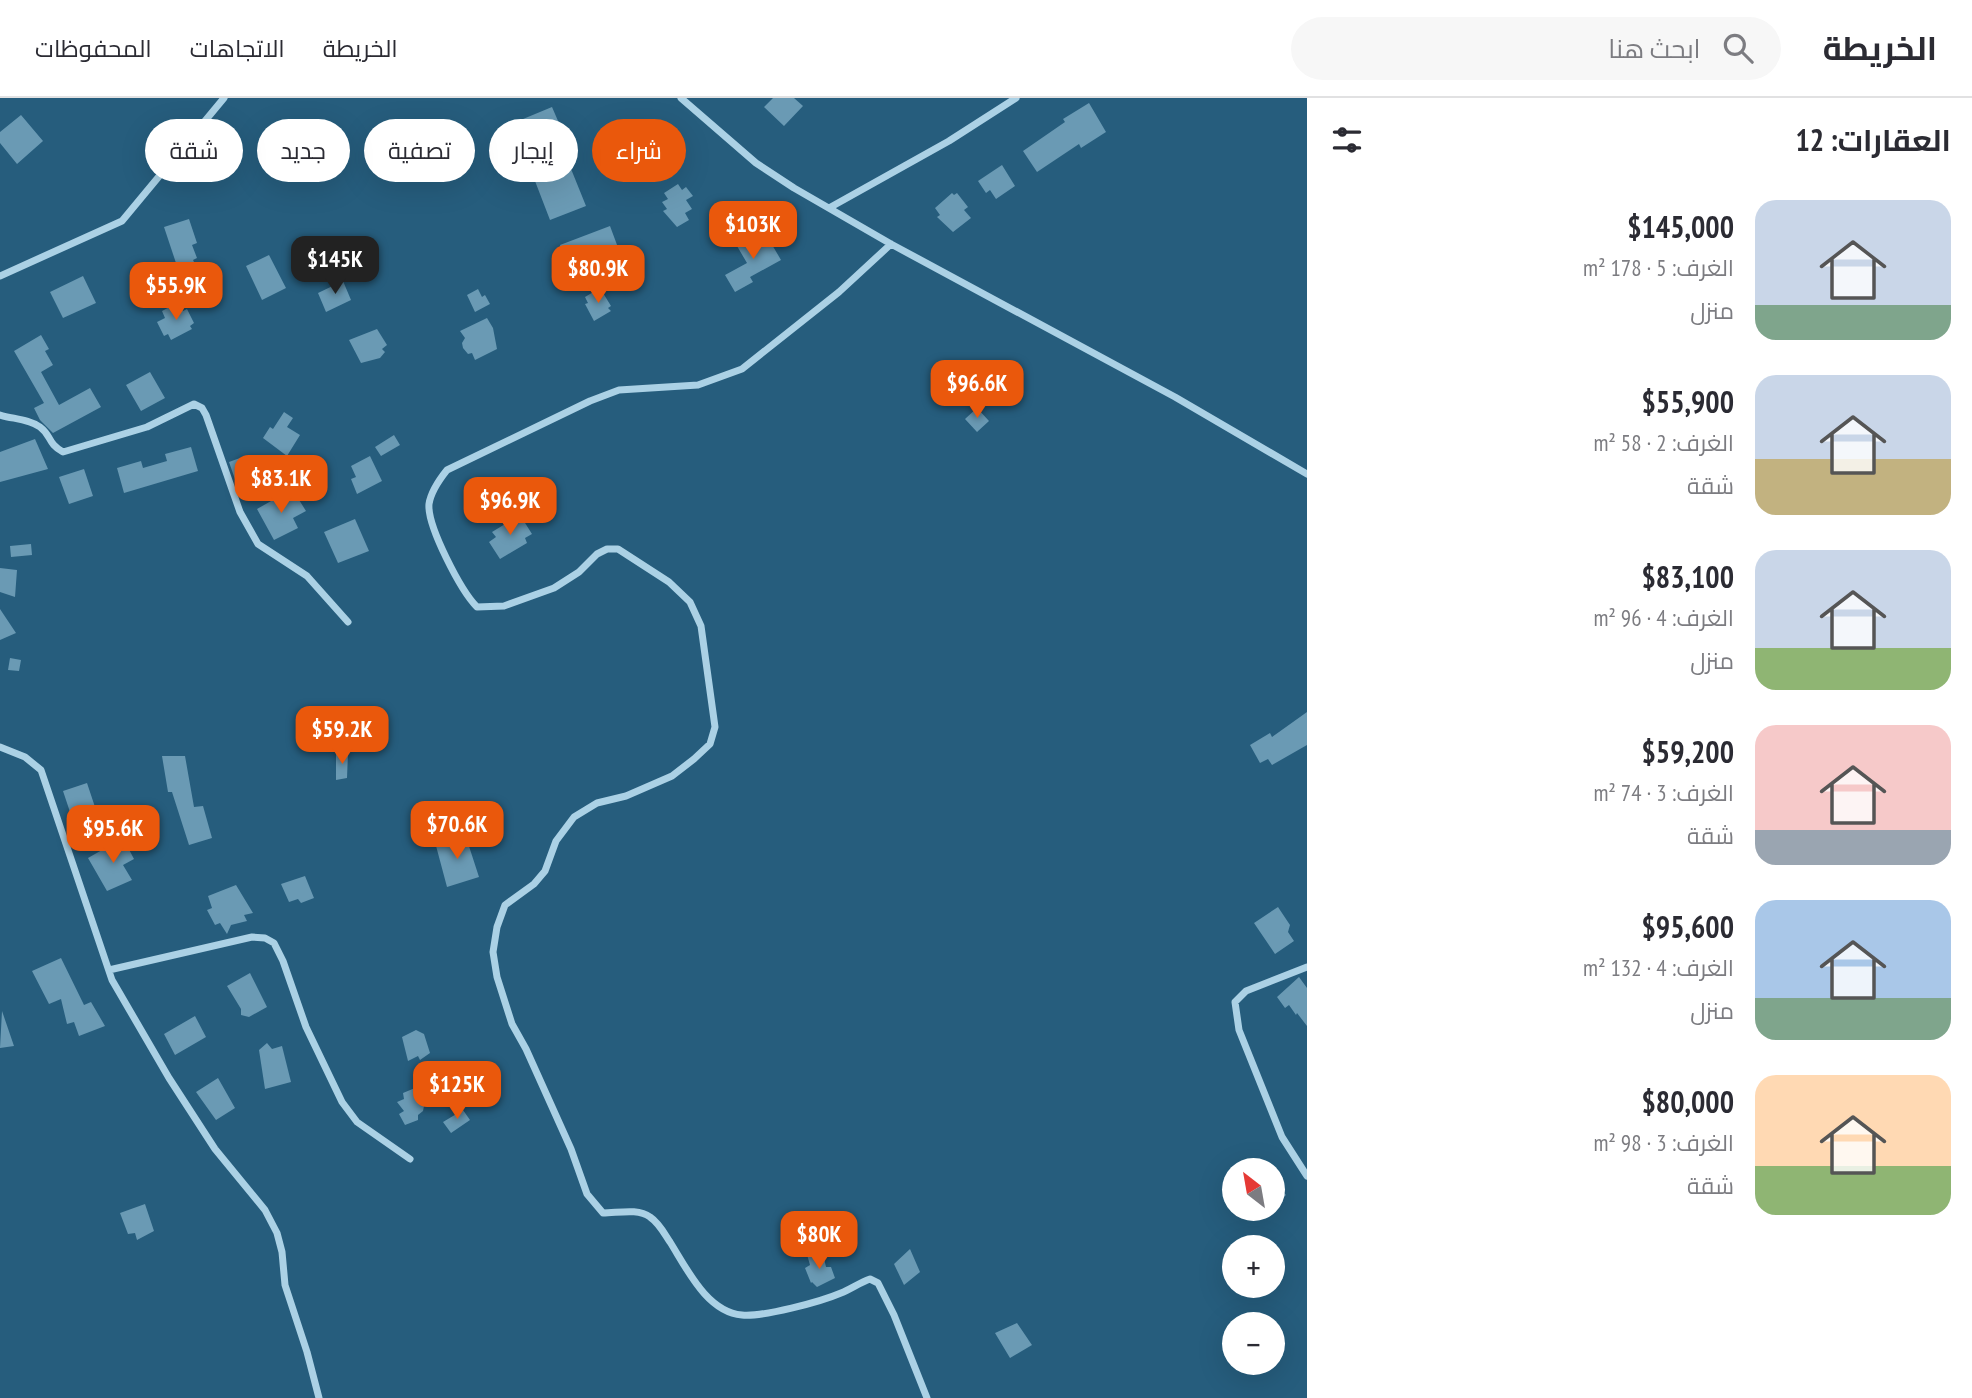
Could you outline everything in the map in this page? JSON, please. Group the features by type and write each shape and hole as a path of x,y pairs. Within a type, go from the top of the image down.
{"street":[{"path":"0,276 122,221 224,98"},
{"path":"681,98 756,163 829,208 1175,397 1307,474"},
{"path":"829,208 949,141 1016,98"},
{"path":"891,244 839,292 742,369 698,385 619,390 590,401 447,470 436,484 429,503 431,524 457,578 477,607 504,606 554,589 607,549 618,550 670,582 690,602 701,626 715,727 710,744 671,776 626,796 597,803 574,817 556,841 545,871 534,884 505,905 497,927 494,952 496,977 512,1024 571,1149 587,1194 603,1213 636,1212 649,1216 659,1225 693,1278 718,1308 741,1315 758,1314 841,1293 870,1279 878,1283 894,1315 927,1398"},
{"path":"0,415 39,426 48,435 53,447 63,452 147,427 194,404 202,408 240,512 258,544 306,576 348,622"},
{"path":"0,747 25,757 41,770 109,970 134,1020 215,1149 265,1210 277,1233 285,1285 319,1398"},
{"path":"109,970 253,937 265,938 274,943 306,1027 342,1102 357,1122 410,1159"},
{"path":"1307,967 1245,991 1235,1002 1235,1015 1238,1030 1282,1138 1307,1177"}],"building":[{"path":"773,98 794,98 803,106 784,126 764,107"},
{"path":"1089,103 1106,132 1081,148 1079,144 1037,172 1023,151 1065,122 1063,119"},
{"path":"552,107 557,119 523,119"},
{"path":"21,115 43,141 17,164 0,143 0,132"},
{"path":"1002,165 1015,186 996,199 990,190 986,193 978,181"},
{"path":"535,182 576,182 586,206 550,220"},
{"path":"678,184 682,190 686,187 693,196 686,200 692,209 685,213 689,220 677,227 663,211 667,209 662,202 668,199 664,193"},
{"path":"952,193 957,193 968,207 964,210 971,218 953,232 937,217 940,215 935,208"},
{"path":"189,219 197,243 192,245 197,258 193,260 198,270 180,275 164,227"},
{"path":"610,226 623,261 573,280 560,245"},
{"path":"764,231 781,260 750,277 753,282 735,292 725,275 747,263 737,246"},
{"path":"269,255 286,288 262,300 246,266"},
{"path":"83,276 96,303 63,318 50,292"},
{"path":"343,281 351,300 326,312 318,293"},
{"path":"600,288 611,306 608,308 611,311 594,321 585,304 588,303 585,297"},
{"path":"478,289 490,304 475,312 467,295"},
{"path":"179,302 183,311 187,309 194,323 190,326 192,329 171,340 168,334 164,336 157,322 165,318 162,311"},
{"path":"487,318 493,328 497,349 475,360 472,353 468,354 463,348 465,338 460,331"},
{"path":"377,329 387,345 382,349 385,352 380,358 361,363 349,340"},
{"path":"41,335 49,349 45,351 53,365 41,372 59,405 90,388 101,407 53,433 40,420 34,408 44,403 14,351"},
{"path":"150,372 165,398 141,411 126,385"},
{"path":"977,408 989,421 977,432 965,419"},
{"path":"284,412 293,418 287,427 300,435 287,456 263,438 270,427 273,429"},
{"path":"394,435 400,445 381,456 375,447"},
{"path":"35,439 48,469 0,482 0,452"},
{"path":"191,447 198,471 124,493 117,468 141,461 143,468 167,461 165,454"},
{"path":"370,456 382,481 357,494 351,479 356,477 351,466"},
{"path":"240,458 242,461 248,458 258,475 237,485 229,462"},
{"path":"84,469 93,496 69,504 59,477"},
{"path":"287,492 289,499 296,495 306,511 293,518 298,528 274,540 257,509"},
{"path":"520,515 532,534 525,538 527,543 500,559 489,542 496,537 492,532"},
{"path":"355,519 369,551 338,563 324,532"},
{"path":"31,544 32,555 11,557 10,546"},
{"path":"0,568 17,570 15,597 0,592"},
{"path":"0,609 16,633 0,640"},
{"path":"10,658 21,660 19,671 8,670"},
{"path":"1307,712 1307,745 1272,765 1268,759 1260,763 1250,745 1270,733 1272,737"},
{"path":"348,753 347,778 336,780 336,754"},
{"path":"162,756 185,756 194,807 203,806 212,838 189,845 172,792 168,792"},
{"path":"87,783 96,810 72,818 63,791"},
{"path":"466,837 479,877 447,887 435,842"},
{"path":"123,838 134,859 123,865 132,880 107,891 88,858"},
{"path":"305,876 314,898 301,903 298,899 289,902 281,884"},
{"path":"236,885 253,913 244,915 247,921 231,925 227,934 220,923 215,925 207,910 212,908 208,896"},
{"path":"1278,907 1290,925 1288,932 1294,941 1275,954 1254,923"},
{"path":"61,958 84,1005 91,1002 105,1026 79,1036 74,1022 67,1024 61,999 49,1004 32,971"},
{"path":"250,973 267,1007 249,1017 241,1015 241,1009 227,986"},
{"path":"1299,977 1307,988 1307,1026 1289,1005 1285,1008 1277,997"},
{"path":"2,1011 14,1046 0,1048"},
{"path":"195,1016 206,1037 175,1055 164,1034"},
{"path":"416,1030 424,1034 430,1053 420,1060 418,1056 408,1061 402,1037"},
{"path":"267,1043 272,1049 282,1046 291,1082 265,1089 259,1050"},
{"path":"218,1078 235,1108 216,1120 196,1092"},
{"path":"415,1088 425,1101 423,1111 418,1115 418,1120 405,1125 399,1114 404,1111 397,1102 404,1099 403,1093"},
{"path":"463,1110 470,1120 451,1133 443,1122"},
{"path":"145,1204 154,1231 137,1240 135,1233 128,1234 120,1213"},
{"path":"910,1249 920,1272 904,1285 894,1264"},
{"path":"806,1251 818,1260 824,1258 826,1267 831,1267 835,1278 817,1287 811,1283 805,1268 810,1265"},
{"path":"1017,1323 1032,1345 1010,1358 995,1333"}]}
